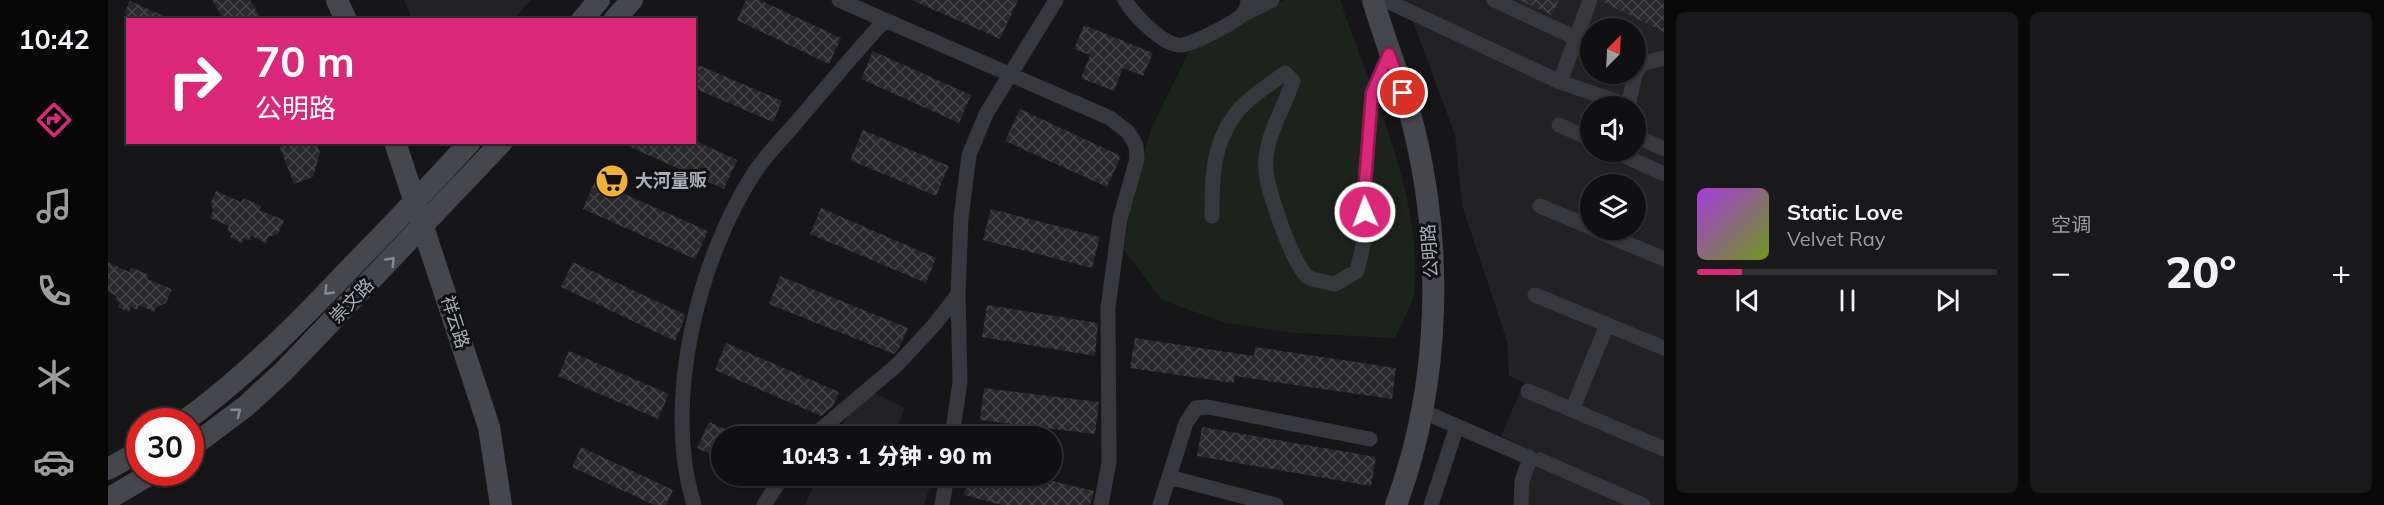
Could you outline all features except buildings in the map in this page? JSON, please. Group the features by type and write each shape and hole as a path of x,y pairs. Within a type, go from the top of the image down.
{"main road":[{"path":"338,0 345,18"},
{"path":"584,18 599,0"},
{"path":"616,18 632,0"},
{"name":"公明路","path":"1373,0 1409,112 1417,145 1431,249 1433,306 1430,365 1422,411 1396,505"},
{"name":"祥云路","path":"396,144 489,427 501,505"},
{"name":"崇文路","path":"202,408 234,384 264,357 468,144"},
{"name":"崇文路","path":"204,438 246,406 283,372 424,227 500,144"},
{"path":"108,469 126,459"},
{"path":"108,499 130,486"}],"street":[{"path":"838,0 1110,118 1128,132 1136,145 1137,159 1120,219 1108,308 1109,462 1101,505"},
{"path":"953,426 960,382 958,294 961,218 969,155 986,114 1056,0"},
{"path":"1125,0 1133,13 1160,35 1177,45 1192,43 1272,0"},
{"path":"1242,15 1248,0"},
{"path":"1384,0 1560,82 1600,96"},
{"path":"1494,0 1576,39"},
{"path":"1560,82 1590,0"},
{"path":"694,505 685,477 681,401 696,313 718,242 757,170 884,21"},
{"path":"1212,216 1213,171 1217,149 1234,115 1285,73 1293,81 1272,134 1266,169 1283,228 1297,264 1309,277 1335,284 1357,271 1367,229 1364,195 1372,93 1389,54"},
{"path":"1630,96 1635,75 1641,64 1664,58"},
{"path":"1559,125 1580,135"},
{"path":"1646,141 1664,149"},
{"path":"1638,162 1664,174"},
{"path":"1540,206 1580,223"},
{"path":"1619,240 1664,259"},
{"path":"825,426 897,365 935,324 958,294"},
{"path":"1535,295 1664,348"},
{"path":"1572,411 1607,325"},
{"path":"1528,391 1664,449"},
{"path":"1160,505 1186,423 1196,408 1208,407 1370,439"},
{"path":"1422,411 1530,458 1522,481 1521,505"},
{"path":"1431,505 1457,426"},
{"path":"1540,460 1643,505"},
{"path":"1169,477 1276,505"},
{"path":"764,505 776,486"},
{"path":"942,505 945,486"}],"shaded area":[{"path":"404,0 531,0 515,18 412,18"},
{"path":"1284,0 1340,0 1391,140 1410,213 1415,250 1414,293 1395,338 1294,333 1226,323 1162,300 1124,250 1133,186 1153,125 1192,45"},
{"path":"1405,0 1664,0 1664,505 1524,505 1529,474 1537,453 1501,436 1524,383 1509,376 1507,341 1462,205 1455,135"},
{"path":"875,393 905,408 897,426 841,426 852,411"},
{"path":"814,486 930,486 924,505 805,505"}],"place":[{"name":"大河量贩","path":"612,181"}],"route":[{"path":"1365,212 1366,155 1372,93 1389,54 1403,93"}]}
